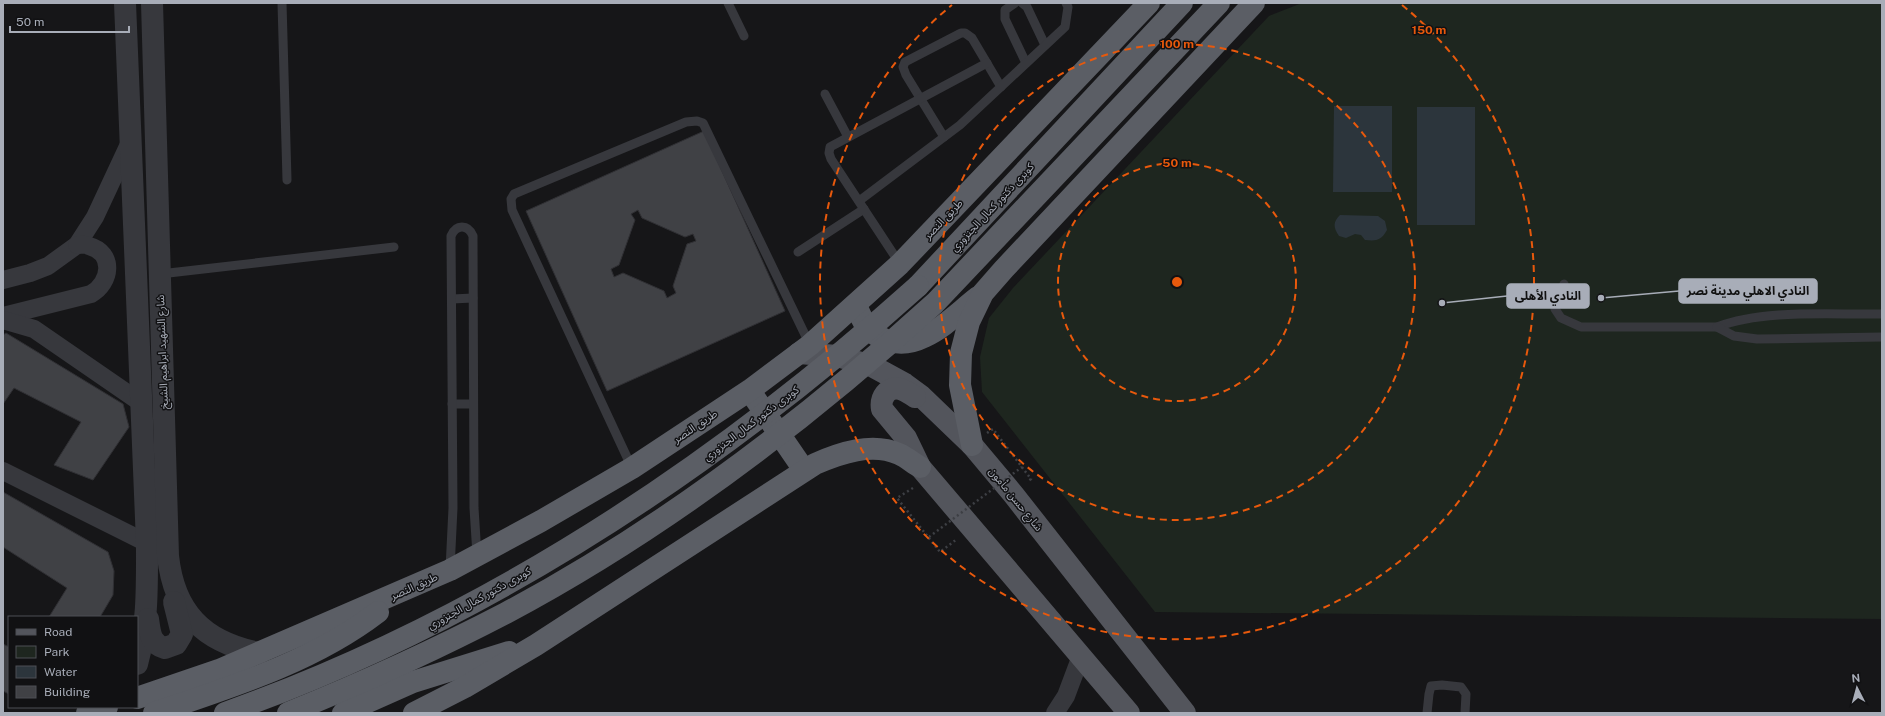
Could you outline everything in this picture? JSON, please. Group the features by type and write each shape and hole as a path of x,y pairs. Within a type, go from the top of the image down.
{"highway":[{"name":"طريق النصر","path":"138,698 219,670 410,589 450,570 632,468 750,390 805,349 900,264 1149,3"},
{"name":"كوبرى دكتور كمال الجنزوري","path":"225,713 365,657 431,625 495,590 613,520 720,448 821,370 918,286 1182,3"},
{"path":"288,713 446,644 514,608 627,541 722,476 786,429 887,347 935,303 1219,3"},
{"path":"856,304 862,320 873,334 883,340 905,342 924,338 933,332 983,293 1009,263 1254,3"},
{"path":"972,445 960,385 961,353 969,322 983,293"},
{"path":"750,390 804,470"},
{"path":"414,713 465,687 536,645 804,470 827,459 852,451 876,449 900,454 920,467"},
{"path":"154,713 203,697 280,667 334,642 362,624 410,589"},
{"path":"343,713 431,676 536,645"},
{"path":"87,713 104,708"}],"main road":[{"name":"شارع حسن مأمون","path":"805,349 872,366 905,384 934,408 972,445 1013,494 1185,713"},
{"path":"934,408 899,389 889,391 882,399 882,409 906,438 920,467 1129,713"}],"street":[{"path":"125,3 140,402 147,543 147,608 145,630 138,660"},
{"name":"شارع الشهيد ابراهيم الشيخ","path":"152,3 168,556 170,575 185,611 198,626 226,644 259,653"},
{"path":"3,280 30,273 48,266 77,245 95,217 130,141"},
{"path":"3,316 91,294 102,287 107,274 105,259 95,248 88,245 77,245"},
{"path":"3,320 34,329 140,402"},
{"path":"3,471 147,543"},
{"path":"147,608 152,639 160,646 165,648 176,644 182,634 174,602 170,575"},
{"path":"1055,713 1066,696 1081,656"}],"lane":[{"path":"282,3 287,180"},
{"path":"728,3 744,36"},
{"path":"1015,3 1005,10 1005,19 1026,63"},
{"path":"1022,3 1027,7 1046,45"},
{"path":"858,201 960,125 1065,27 1068,7 1066,3"},
{"path":"944,137 903,67 905,62 961,33 965,33 972,38 1001,87"},
{"path":"900,264 858,201 829,153 830,147 987,63"},
{"path":"825,94 848,137"},
{"path":"632,468 512,210 511,199 514,194 686,122 697,121 703,124 805,349"},
{"path":"798,252 864,209"},
{"path":"450,570 453,508 451,236 454,230 459,227 466,227 471,230 473,236 474,508 477,556"},
{"path":"160,274 394,247"},
{"path":"1564,284 1555,309 1561,318 1581,327 1717,327 1733,321 1767,316 1882,314"},
{"path":"452,299 473,298"},
{"path":"1717,327 1734,336 1757,339 1882,337"},
{"path":"452,404 474,404"},
{"path":"1427,713 1429,690 1432,686 1436,685 1461,687 1466,694 1465,713"}],"path":[{"path":"993,429 1032,479"},
{"path":"928,537 1022,467"},
{"path":"897,498 940,552"}],"green space":[{"path":"1302,3 1882,3 1882,619 1155,612 982,392 980,357 989,318 1013,288 1269,16"}],"water":[{"path":"1334,106 1392,106 1392,192 1333,192"},
{"path":"1417,107 1475,107 1475,225 1417,225"},
{"path":"1340,215 1378,216 1385,221 1387,230 1378,240 1365,240 1361,235 1355,234 1346,238 1339,236 1336,230 1335,222"}],"building":[{"path":"704,131 785,311 607,391 526,211","holes":["638,210 642,218 685,237 693,234 696,241 687,244 673,286 676,293 667,298 664,291 623,273 614,277 611,269 619,265 635,220 631,214"]},
{"path":"6,333 123,404 129,427 93,480 54,465 81,422 14,388 3,404 3,335"},
{"path":"3,492 108,552 114,571 113,595 101,616 50,616 67,588 3,547"},
{"path":"3,644 8,646 8,694 3,691"}],"place":[{"name":"النادي الاهلي مدينة نصر","path":"1601,298"},
{"name":"النادي الأهلى","path":"1442,303"}]}
